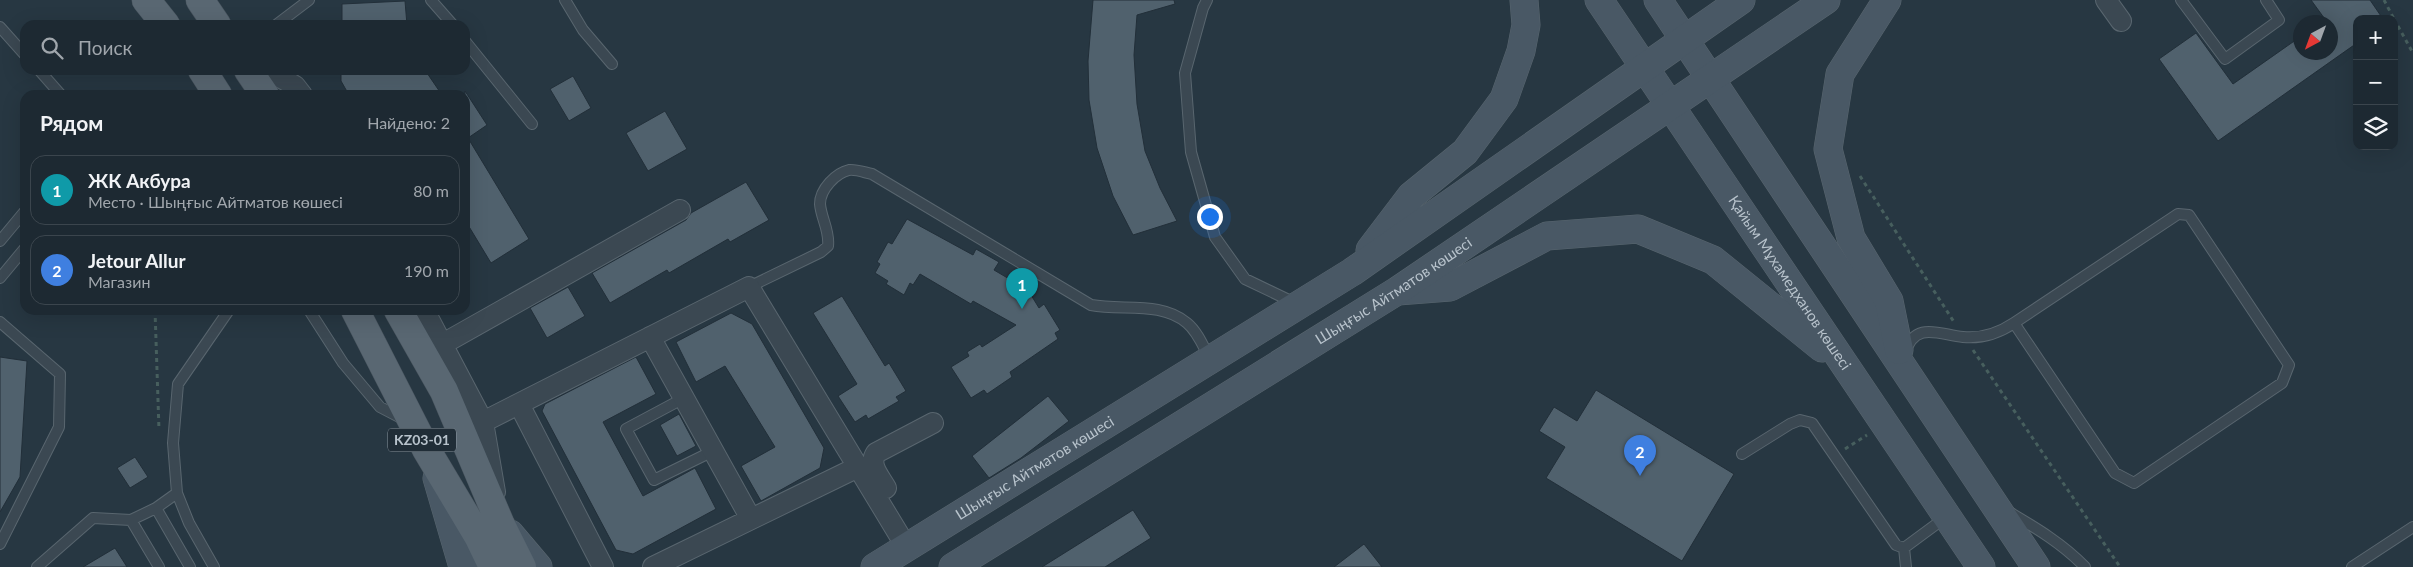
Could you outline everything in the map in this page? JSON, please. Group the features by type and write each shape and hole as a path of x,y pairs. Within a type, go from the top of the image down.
{"main road":[{"path":"146,0 162,20"},
{"path":"200,0 214,20"},
{"path":"1352,272 1411,196 1465,152 1504,99 1521,51 1526,25 1524,0"},
{"name":"Қайым Мұхамедханов көшесі","path":"1599,0 1981,567"},
{"path":"1658,0 2036,567"},
{"name":"Шыңғыс Айтматов көшесі","path":"892,556 1352,272 1741,0"},
{"name":"Шыңғыс Айтматов көшесі","path":"953,567 1397,291 1826,0"},
{"path":"1887,0 1840,74 1828,149 1851,238 1889,301 1902,364"},
{"path":"251,75 261,90"},
{"path":"1397,291 1450,288 1547,236 1638,229 1713,260 1850,372"},
{"name":"KZ03-01","path":"358,315 420,437 478,536 493,567"},
{"name":"KZ03-01","path":"401,315 444,391 500,524 522,567"},
{"path":"420,437 443,494 463,567"},
{"path":"500,524 538,567"}],"street":[{"path":"2106,0 2121,21"},
{"path":"276,75 295,86 298,90"},
{"path":"441,345 680,210"},
{"path":"483,422 749,286 858,467 892,556"},
{"path":"426,315 483,422 500,524"},
{"path":"650,337 751,520"},
{"path":"519,404 603,567"},
{"path":"892,556 872,460 876,453 933,423"},
{"path":"653,567 858,467"}],"lane":[{"path":"283,20 309,0"},
{"path":"431,0 449,20"},
{"path":"565,0 583,30 612,64"},
{"path":"1207,0 1203,8 1185,73 1191,152 1215,237 1245,279 1298,304"},
{"path":"2181,0 2225,59 2279,20 2266,0"},
{"path":"0,27 20,49"},
{"path":"470,46 532,124"},
{"path":"43,75 57,90"},
{"path":"749,286 821,252 828,246 829,238 820,202 827,185 841,174 851,170 872,174 1091,305 1109,308 1158,309 1172,314 1188,324 1211,360"},
{"path":"1902,364 1908,345 1918,334 1931,330 1965,338 1997,334 2178,214 2190,216 2289,365 2282,383 2134,483 2114,473 2014,323"},
{"path":"0,241 20,218"},
{"path":"0,278 20,254"},
{"path":"214,567 189,523 177,492 173,443 178,384 226,315"},
{"path":"312,315 343,363 380,407 420,437"},
{"path":"0,322 60,374 59,427 0,544"},
{"path":"684,398 626,428 649,472 654,480 713,451"},
{"path":"1742,454 1800,420 1812,423 1896,545 1904,548"},
{"path":"37,567 93,518 132,520 156,508 177,492"},
{"path":"1995,504 2039,529 2071,553 2084,567"},
{"path":"156,508 190,567"},
{"path":"1904,548 1947,517"},
{"path":"132,520 159,567"},
{"path":"2352,567 2413,527"},
{"path":"1904,548 1906,567"}],"path":[{"path":"2384,0 2392,15"},
{"path":"2398,26 2413,53"},
{"path":"155,315 160,438"},
{"path":"1835,456 1885,425"}],"building":[{"path":"1093,0 1174,0 1175,4 1137,15 1134,55 1137,104 1145,151 1160,188 1177,221 1133,235 1113,196 1097,148 1089,100 1088,61"},
{"path":"2311,0 2370,0 2380,15 2353,15 2353,46 2338,56 2338,15 2322,15"},
{"path":"405,1 407,20 342,20 342,4"},
{"path":"2196,33 2233,84 2293,42 2293,60 2333,60 2218,141 2159,59"},
{"path":"341,75 428,75 439,90 346,90 341,81"},
{"path":"573,76 591,108 569,121 550,89"},
{"path":"470,99 487,125 470,137"},
{"path":"665,111 687,149 648,171 626,133"},
{"path":"470,141 529,239 491,263 470,228"},
{"path":"746,182 769,220 730,242 728,239 669,273 667,270 610,303 592,273 686,220 691,213"},
{"path":"907,219 973,255 976,249 999,262 994,270 1028,290 1039,308 1044,304 1060,330 1055,333 1058,339 1010,372 1012,377 987,394 984,390 971,398 951,367 969,356 967,352 980,344 982,347 1016,325 973,301 971,304 920,274 913,285 910,283 904,295 886,284 888,281 875,273 880,264 877,262 888,242 892,244"},
{"path":"568,287 585,316 547,338 530,308"},
{"path":"842,296 885,366 889,363 906,391 896,397 899,401 868,419 866,415 855,422 838,396 857,384 813,313"},
{"path":"731,313 752,324 824,448 820,468 761,501 741,466 775,447 725,366 696,382 676,342"},
{"path":"0,357 27,361 20,477 0,512"},
{"path":"636,357 656,394 603,422 643,496 695,468 716,509 633,554 616,550 542,411 545,404"},
{"path":"1596,390 1734,474 1682,561 1546,478 1565,447 1539,431 1554,407 1577,421"},
{"path":"1048,396 1069,421 1021,458 989,478 972,456"},
{"path":"679,414 696,446 677,456 660,425"},
{"path":"135,457 148,477 130,488 117,468"},
{"path":"1133,510 1151,538 1105,567 1042,567"},
{"path":"1364,544 1382,567 1334,567"},
{"path":"115,548 127,567 83,567"}],"place":[{"name":"ЖК Акбура","path":"1022,309"},
{"name":"Jetour Allur","path":"1640,476"}]}
